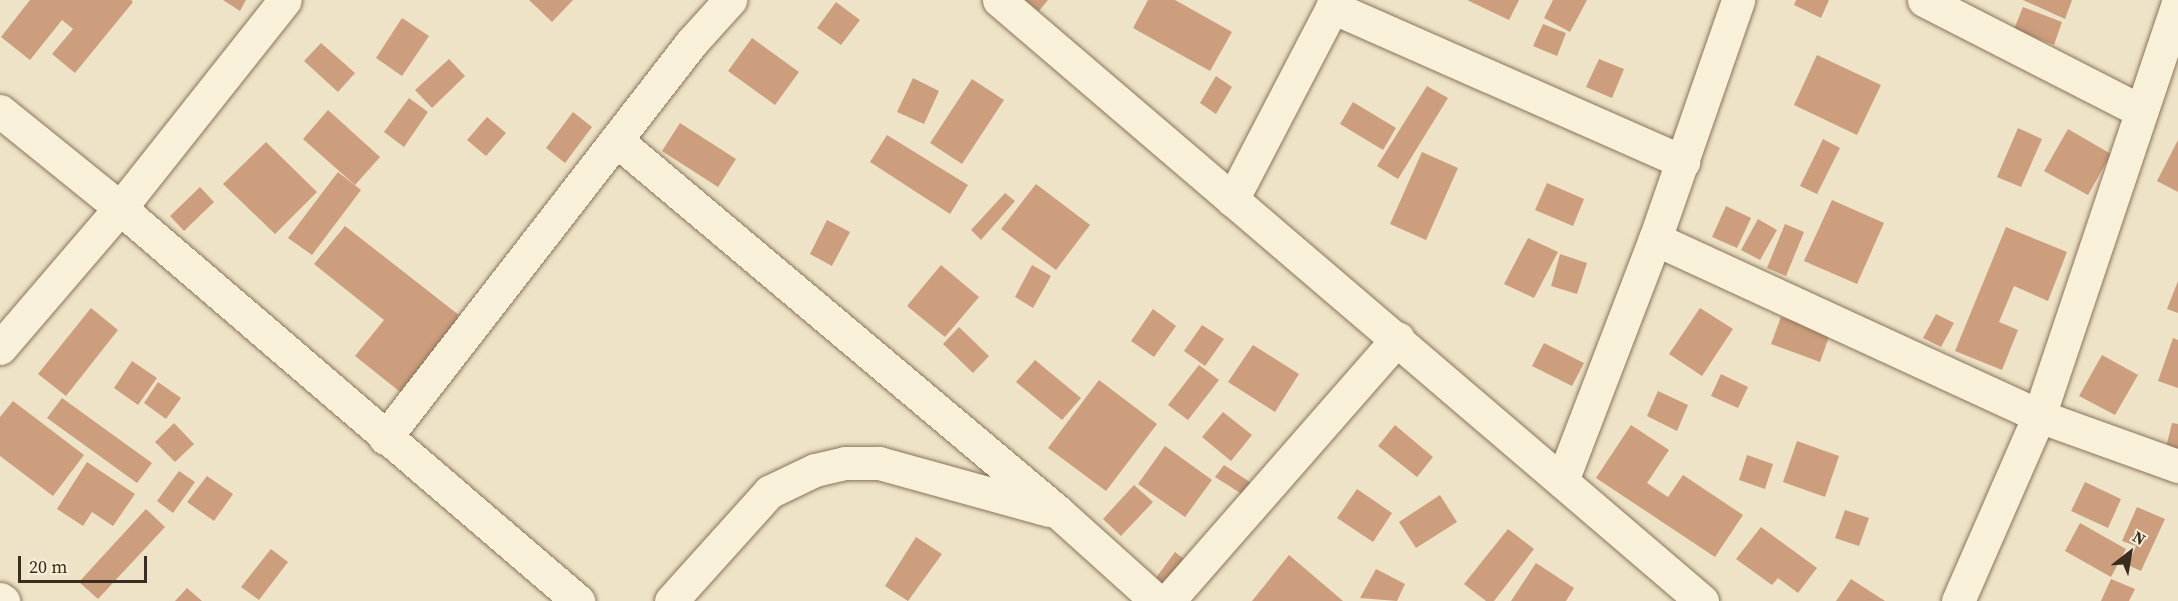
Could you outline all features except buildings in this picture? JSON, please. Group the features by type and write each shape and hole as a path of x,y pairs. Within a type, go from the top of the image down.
{"street":[{"path":"0,348 120,208 285,0"},
{"path":"385,438 698,35 730,0"},
{"path":"999,0 1232,200 1398,338 1702,601"},
{"path":"1562,481 1683,162 1738,0"},
{"path":"1924,0 2141,111"},
{"path":"1958,601 2039,416 2178,2"},
{"path":"1232,200 1334,4 1683,162"},
{"path":"0,111 120,208 385,438 578,601"},
{"path":"616,140 1058,512 1157,601"},
{"path":"1654,240 2039,416 2178,466"},
{"path":"1168,601 1398,338"},
{"path":"670,601 769,492 790,479 845,463 879,463 1058,512"}]}
